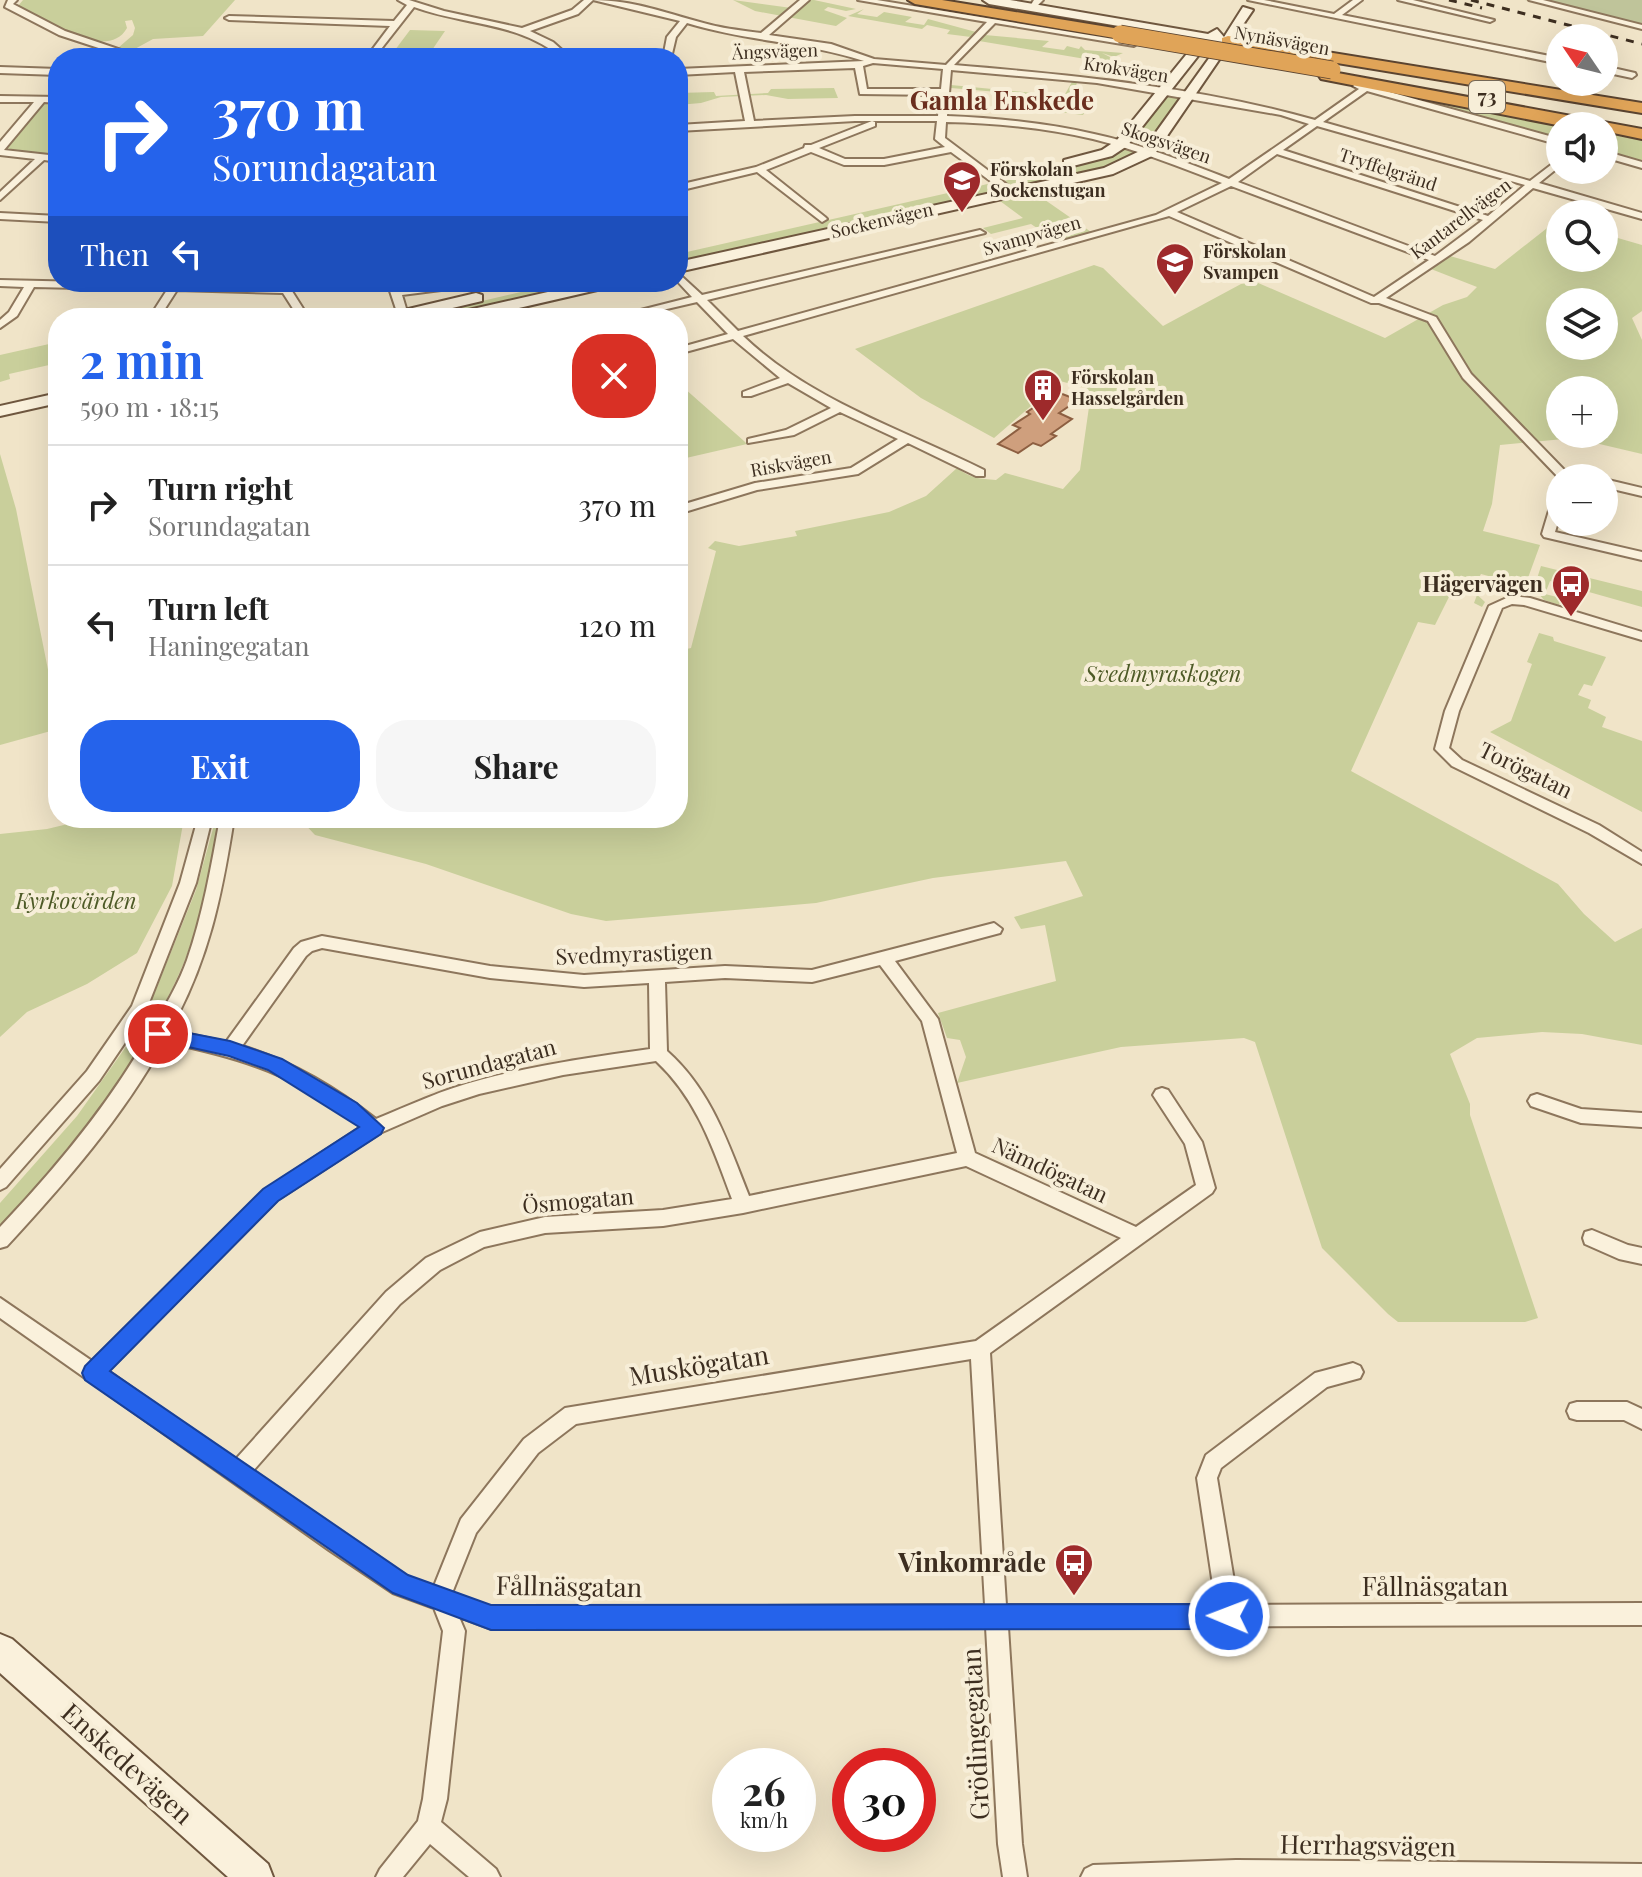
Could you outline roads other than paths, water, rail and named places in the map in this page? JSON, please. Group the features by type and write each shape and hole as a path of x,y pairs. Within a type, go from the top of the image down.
{"highway":[{"name":"Nynäsvägen","path":"915,0 1119,28"},
{"path":"915,0 1050,30"},
{"name":"Nynäsvägen","path":"944,0 1119,28 1331,70 1642,119"},
{"path":"962,0 1119,28"},
{"path":"1228,41 1642,110"},
{"path":"1331,70 1546,117"},
{"name":"Nynäsvägen","path":"1408,80 1642,125"},
{"path":"1408,80 1642,110"},
{"path":"1408,80 1642,134"},
{"path":"1618,131 1642,134"}],"street":[{"path":"402,0 522,31 555,48"},
{"path":"522,31 575,12 589,0"},
{"name":"Krokvägen","path":"597,0 649,9 712,28 765,34 831,47 873,61 1097,80 1318,121 1642,216"},
{"path":"765,34 805,0"},
{"name":"Nynäsvägen","path":"862,0 1216,57 1331,70 1366,88 1546,138"},
{"name":"Nynäsvägen","path":"989,0 1035,3 1119,28 1228,41"},
{"path":"1335,17 1358,0"},
{"path":"1402,0 1490,20 1482,28"},
{"path":"1533,0 1642,27"},
{"path":"7,3 62,33 108,48"},
{"path":"1149,152 1254,3"},
{"path":"1059,166 1107,153 1122,143 1194,53 1254,3 1471,40 1546,58"},
{"path":"378,48 412,4"},
{"path":"229,18 398,24"},
{"path":"668,48 677,26 685,21"},
{"path":"993,21 947,68 940,139 988,182 1011,192"},
{"name":"Ängsvägen","path":"688,72 859,65 873,61"},
{"path":"859,65 863,92 944,92"},
{"path":"739,69 750,124"},
{"path":"0,70 48,72"},
{"path":"1618,72 1632,75"},
{"name":"Svampvägen","path":"688,348 1171,213 1231,182 1366,88"},
{"path":"0,99 48,99"},
{"path":"0,150 42,99"},
{"name":"Skogsvägen","path":"688,127 839,120 943,119 1030,127 1122,143 1438,260"},
{"path":"839,120 854,131"},
{"path":"688,186 759,169 881,120"},
{"path":"808,147 844,162 884,162 950,149"},
{"path":"0,150 48,158"},
{"name":"Tryffelgränd","path":"1277,151 1489,219"},
{"name":"Sockenvägen","path":"688,265 1108,171 1149,152"},
{"path":"0,197 42,157"},
{"path":"1618,158 1642,165"},
{"path":"844,162 846,175"},
{"path":"759,169 829,217"},
{"name":"Kantarellvägen","path":"1378,299 1438,260 1546,173"},
{"path":"988,182 1014,176"},
{"name":"Sockenvägen","path":"879,206 908,199"},
{"path":"1171,213 1375,301 1378,299 1432,319 1467,376 1553,464"},
{"path":"0,216 48,218"},
{"name":"Sockenvägen","path":"688,249 829,217"},
{"path":"659,308 980,233"},
{"path":"0,283 48,284"},
{"path":"0,325 13,314 31,284"},
{"path":"688,286 789,379 839,408 980,473"},
{"path":"431,308 501,292"},
{"path":"499,308 569,292"},
{"path":"747,394 789,379"},
{"path":"0,411 48,400"},
{"path":"752,441 790,433 839,408"},
{"path":"0,421 48,409"},
{"name":"Riskvägen","path":"688,507 755,487 854,471 905,440"},
{"path":"1618,486 1642,492"},
{"path":"1557,536 1642,556"},
{"name":"Torögatan","path":"1642,636 1525,601 1511,600 1496,606 1452,711 1442,749 1457,763 1594,829 1642,859"},
{"path":"0,1182 63,1113 127,1029 154,977 188,883 202,828"},
{"path":"0,1240 82,1151 120,1097 158,1034 190,974 208,920 225,828"},
{"name":"Svedmyrastigen","path":"230,1049 300,952 322,942 539,978 584,981 725,972 812,976 994,929"},
{"name":"Nämdögatan","path":"884,958 930,1019 967,1158 1138,1237"},
{"path":"657,975 659,1054 672,1064 703,1105 743,1205"},
{"path":"158,1034 230,1049 275,1064 350,1109 374,1128"},
{"name":"Sorundagatan","path":"93,1373 271,1195 374,1128 479,1087 563,1068 659,1054"},
{"name":"Muskögatan","path":"440,1597 468,1526 531,1446 572,1415 980,1349 1206,1188 1193,1142 1162,1095"},
{"path":"1537,1101 1581,1116 1642,1120"},
{"name":"Ösmogatan","path":"237,1473 393,1298 414,1278 480,1240 545,1225 663,1218 743,1205 967,1158"},
{"path":"1592,1238 1626,1253 1642,1256"},
{"name":"Fållnäsgatan","path":"0,1307 401,1585 491,1618 1642,1614"},
{"name":"Grödingegatan","path":"980,1349 1010,1844 1015,1877"},
{"path":"1229,1615 1207,1478 1213,1462 1322,1379 1353,1372"},
{"path":"1577,1411 1627,1411 1642,1420"},
{"path":"388,1877 428,1827 435,1799 454,1631 440,1597"},
{"name":"Enskedevägen","path":"0,1651 255,1877"},
{"path":"428,1827 488,1877"},
{"name":"Herrhagsvägen","path":"1093,1877 1236,1872 1642,1876"}],"railway":[{"path":"1449,0 1482,8"},
{"path":"1471,0 1642,44"}],"place":[{"name":"Förskolan Sockenstugan","path":"962,214"},
{"name":"Förskolan Svampen","path":"1175,296"},
{"name":"Förskolan Hasselgården","path":"1043,422"},
{"name":"Hägervägen","path":"1571,618"},
{"name":"Vinkområde","path":"1074,1597"}],"district":[{"name":"Gamla Enskede","path":"1002,101"}],"park label":[{"name":"Svedmyraskogen","path":"1163,674"},
{"name":"Kyrkovärden","path":"76,901"}]}
